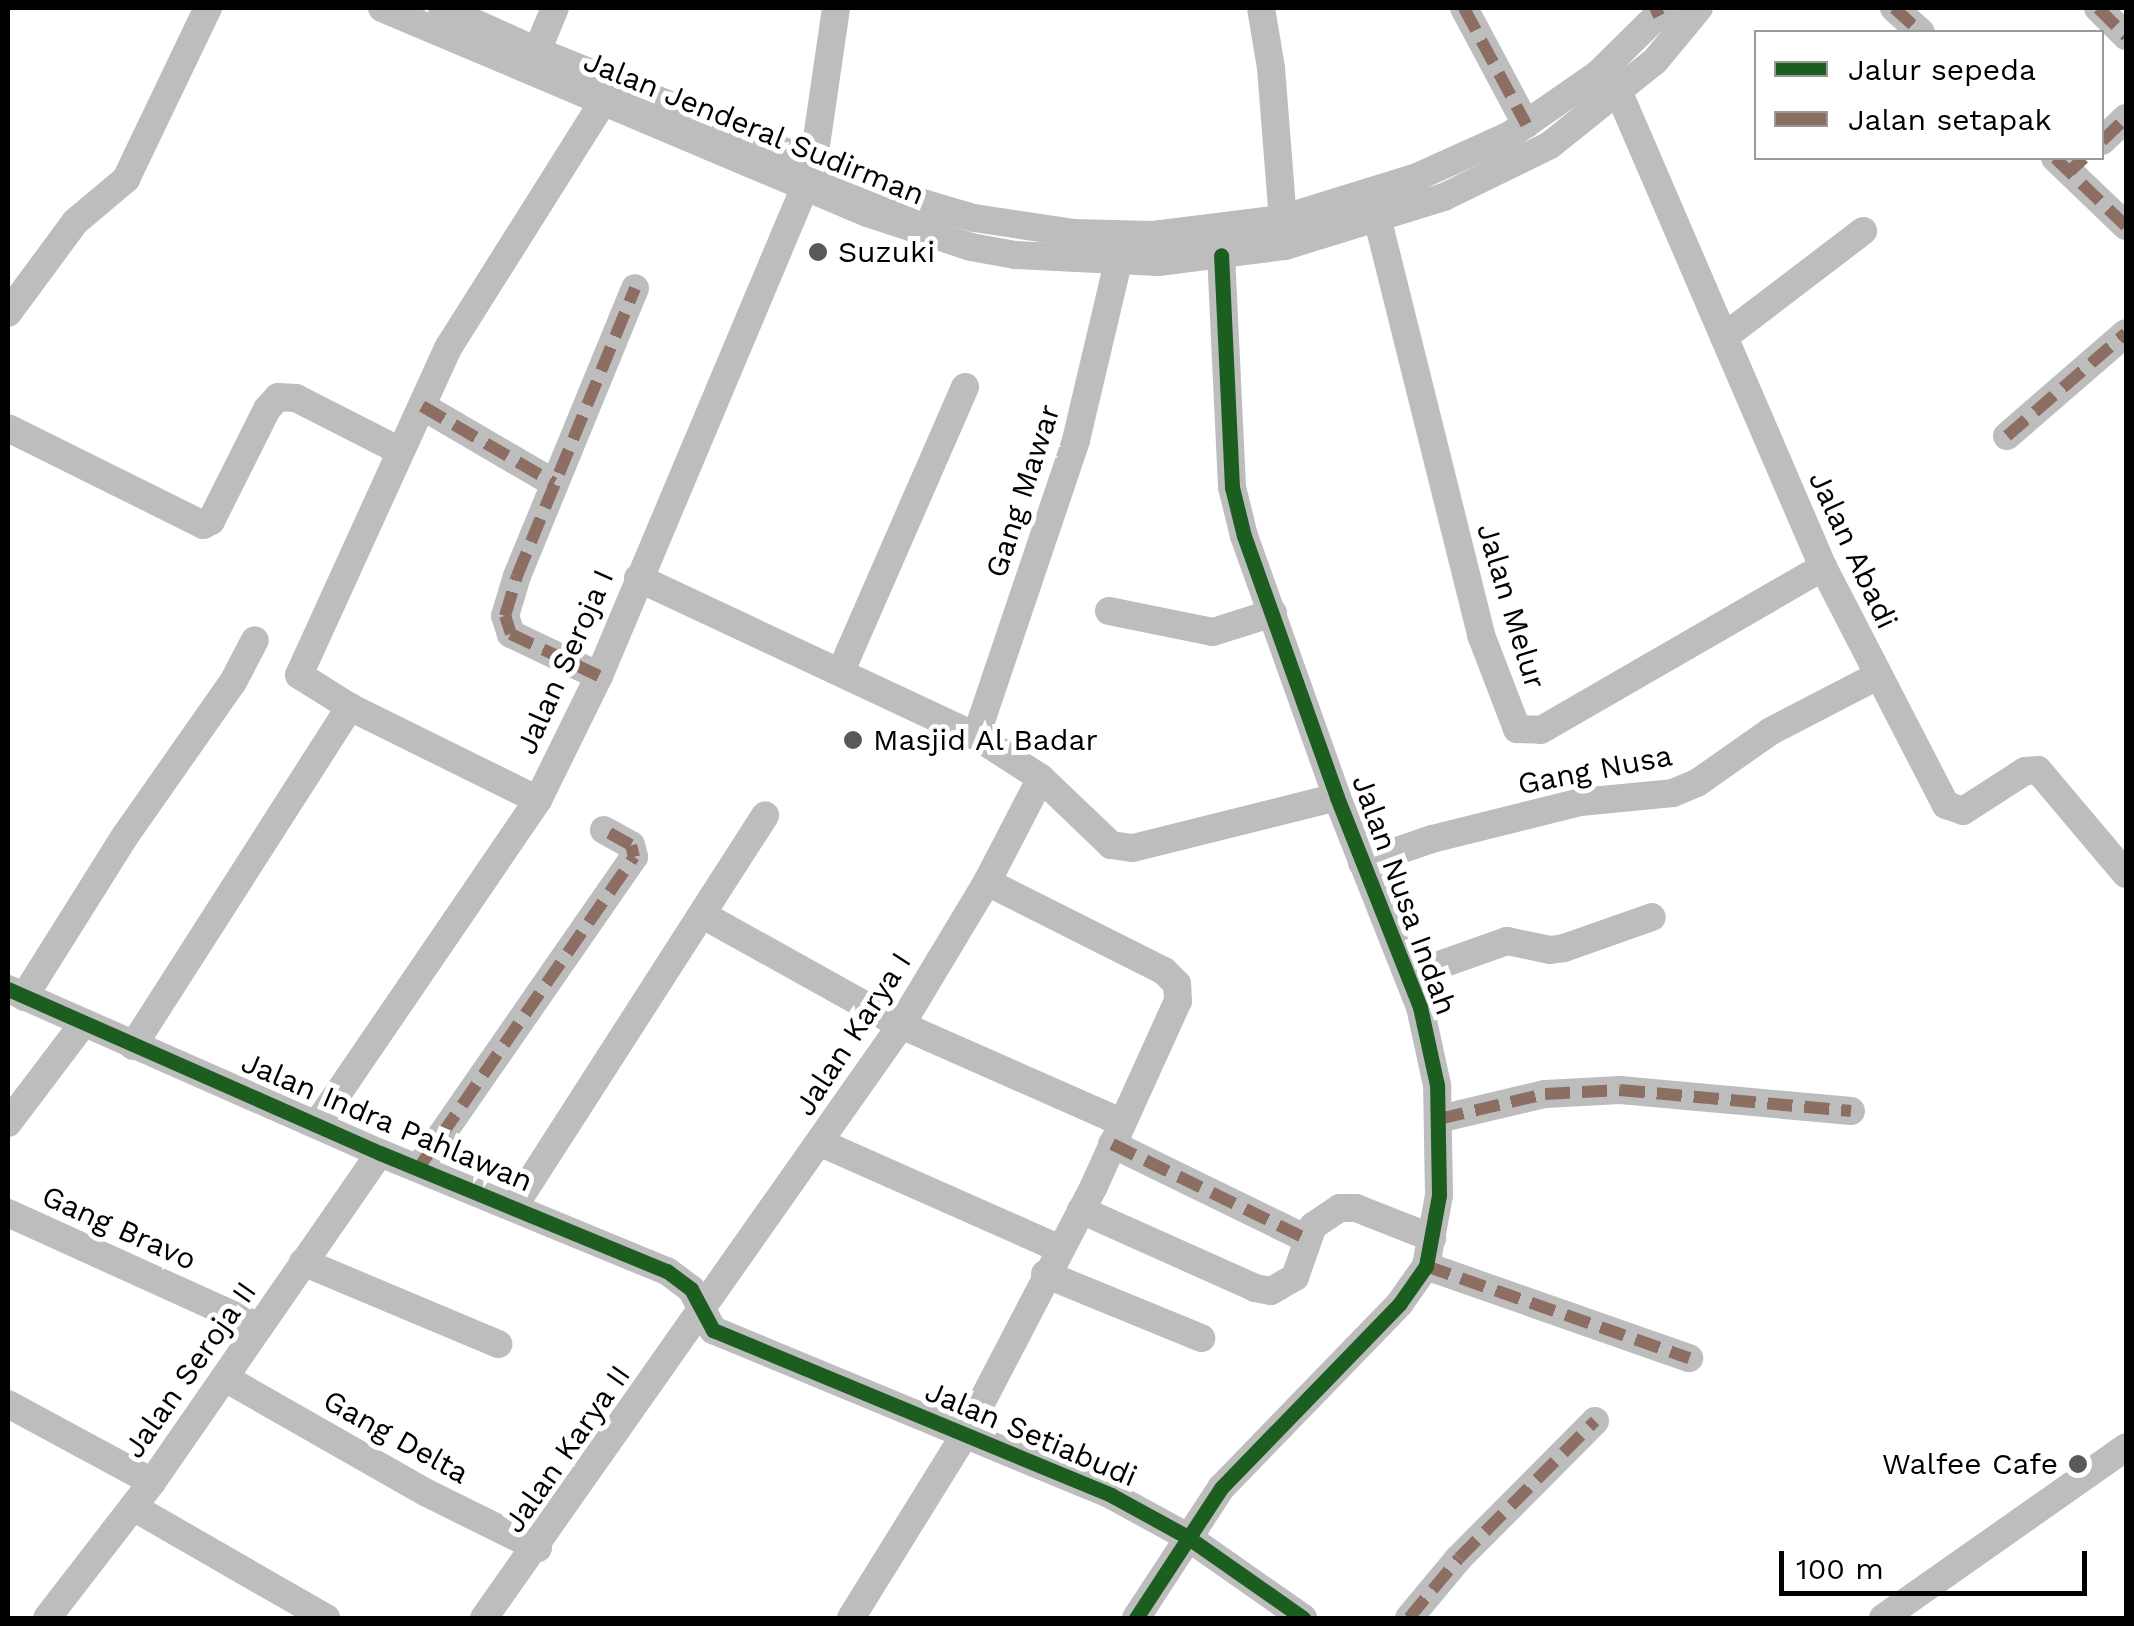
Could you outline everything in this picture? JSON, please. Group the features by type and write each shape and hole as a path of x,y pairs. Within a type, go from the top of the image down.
{"street":[{"path":"8,313 75,222 126,179 208,8"},
{"name":"Jalan Jenderal Sudirman","path":"442,8 808,177 971,247 1015,255 1118,262 1220,256 1417,177 1510,136 1598,74 1664,17 1699,8"},
{"path":"536,51 555,8"},
{"name":"Jalan Seroja I","path":"317,1124 538,800 599,676 808,177 836,8"},
{"path":"1261,8 1271,68 1283,232"},
{"path":"1464,8 1526,124"},
{"path":"1894,8 1919,30"},
{"path":"2098,8 2126,36"},
{"name":"Jalan Jenderal Sudirman","path":"396,10 603,102 808,177 974,218 1073,233 1153,235 1283,232 1377,217 1444,196 1550,145 1620,93 1664,17"},
{"name":"Jalan Abadi","path":"1620,93 1823,567 1946,805 1963,811 2025,771 2038,770 2126,874"},
{"path":"538,800 350,707 299,675 398,450 448,348 603,102"},
{"path":"2104,139 2126,118"},
{"path":"2070,162 2126,226"},
{"name":"Jalan Melur","path":"1377,217 1481,635 1516,729 1541,730 1823,567"},
{"path":"1724,337 1863,230"},
{"name":"Jalan Nusa Indah","path":"1136,1618 1186,1536 1222,1488 1400,1303 1426,1266 1440,1195 1439,1120 1433,1066 1420,1007 1338,797 1244,536 1232,487 1220,256"},
{"name":"Gang Mawar","path":"976,736 1076,440 1118,262"},
{"path":"599,676 511,634 506,625 517,576 635,288"},
{"path":"2007,436 2126,332"},
{"path":"841,672 965,387"},
{"path":"8,428 203,525 211,520 267,410 278,397 296,398 398,450"},
{"path":"422,406 554,483"},
{"path":"638,578 976,736 1041,778 1102,840 1121,848 1209,832 1338,797"},
{"path":"1108,611 1214,632 1273,613"},
{"path":"16,993 233,682 255,640"},
{"name":"Gang Nusa","path":"1362,863 1432,839 1580,802 1673,793 1698,782 1771,730 1877,676"},
{"path":"134,1046 350,707"},
{"name":"Jalan Karya I","path":"710,1323 901,1025 986,882 1041,778"},
{"path":"516,1205 765,815"},
{"path":"420,1166 634,856 631,845 604,830"},
{"path":"851,1618 964,1436 1081,1210 1178,1001 1177,984 1164,971 986,882"},
{"path":"703,914 901,1025 1116,1133 1307,1239"},
{"path":"1408,976 1507,941 1550,950 1564,948 1652,917"},
{"name":"Jalan Indra Pahlawan","path":"16,993 82,1025 380,1153 516,1205 684,1280 710,1323"},
{"path":"11,1111 82,1025"},
{"path":"1439,1120 1545,1094 1620,1090 1851,1110"},
{"path":"822,1143 1060,1250"},
{"name":"Jalan Seroja II","path":"47,1618 152,1482 380,1153"},
{"path":"1081,1210 1255,1288 1271,1291 1295,1277 1307,1239 1324,1215 1340,1208 1356,1208 1432,1238"},
{"name":"Gang Bravo","path":"8,1213 259,1327"},
{"path":"303,1262 498,1344"},
{"path":"1426,1266 1689,1358"},
{"path":"1045,1274 1201,1338"},
{"name":"Jalan Setiabudi","path":"710,1323 964,1436 1110,1495 1186,1536 1303,1618"},
{"name":"Jalan Karya II","path":"484,1618 710,1323"},
{"name":"Gang Delta","path":"225,1378 427,1493 538,1548"},
{"path":"8,1404 152,1482"},
{"path":"1409,1618 1458,1558 1595,1421"},
{"path":"1882,1618 2126,1447"},
{"path":"133,1508 326,1618"}],"marked path":[{"path":"1464,8 1526,124"},
{"path":"1655,8 1659,16"},
{"path":"1894,8 1919,30"},
{"path":"2098,8 2126,36"},
{"path":"2104,139 2126,118"},
{"path":"2057,160 2126,226"},
{"path":"2070,171 2082,160"},
{"path":"599,676 511,634 505,616 517,576 635,288"},
{"path":"2007,436 2126,333"},
{"path":"422,406 554,483"},
{"path":"420,1166 634,857 631,845 604,830"},
{"path":"1439,1119 1545,1094 1620,1090 1851,1111"},
{"path":"1112,1144 1307,1239"},
{"path":"1426,1266 1689,1358"},
{"path":"1409,1618 1459,1558 1595,1421"}],"cycle path":[{"path":"1136,1618 1221,1488 1400,1303 1426,1266 1439,1195 1437,1085 1420,1007 1337,797 1244,536 1232,487 1221,255"},
{"path":"8,989 380,1153 667,1271 691,1289 713,1330 1111,1495 1186,1536 1303,1618"}],"place":[{"name":"Suzuki","path":"818,252"},
{"name":"Masjid Al Badar","path":"853,740"},
{"name":"Walfee Cafe","path":"2078,1464"}]}
